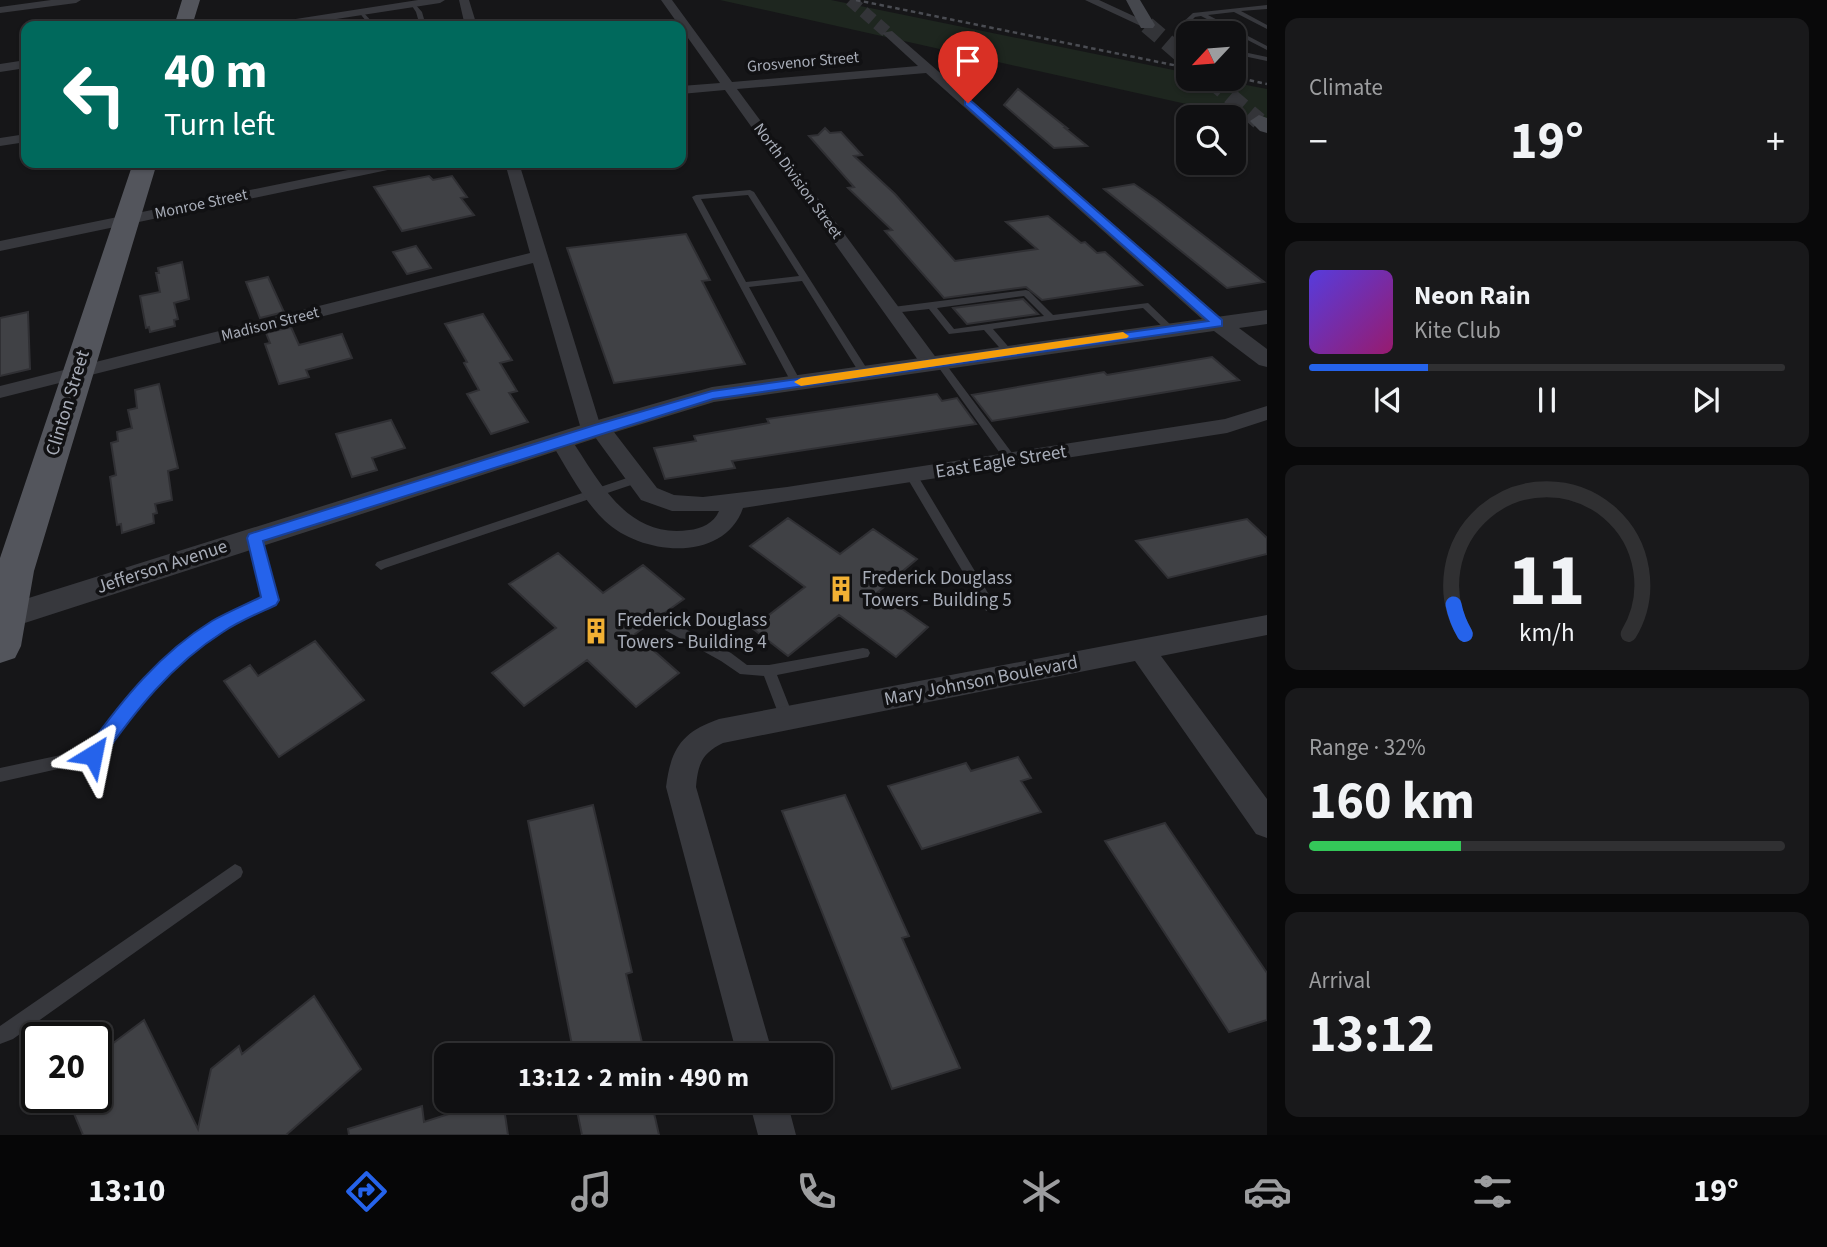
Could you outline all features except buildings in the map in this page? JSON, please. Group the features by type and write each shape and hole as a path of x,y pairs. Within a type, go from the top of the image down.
{"main road":[{"path":"185,21 191,0"},
{"path":"1133,0 1147,25"},
{"name":"Clinton Street","path":"2,628 15,571 143,168"}],"street":[{"path":"0,10 76,0"},
{"path":"302,21 440,0"},
{"path":"464,0 470,21"},
{"name":"North Division Street","path":"666,0 681,21"},
{"path":"1090,0 1147,25"},
{"name":"North Division Street","path":"686,28 893,310 935,362"},
{"path":"888,33 1218,323 1267,360"},
{"path":"0,68 21,65"},
{"name":"Grosvenor Street","path":"686,90 929,69"},
{"path":"0,142 21,139"},
{"name":"Monroe Street","path":"0,246 378,168"},
{"name":"East Eagle Street","path":"514,168 596,430 649,495 672,503 734,503 1227,425 1267,413"},
{"name":"Madison Street","path":"0,392 540,256"},
{"name":"Jefferson Avenue","path":"2,628 254,538 712,395 1267,317"},
{"path":"561,441 596,493 618,519 638,531 665,540 693,539 727,522 734,503"},
{"name":"Mary Johnson Boulevard","path":"752,1043 681,787 684,763 696,741 719,731 1267,625"},
{"path":"1142,651 1267,824"},
{"path":"771,1113 777,1135"}],"lane":[{"path":"412,4 419,12 422,21"},
{"path":"1187,21 1193,15 1267,7"},
{"path":"1234,10 1267,27"},
{"path":"360,12 368,21"},
{"path":"1201,14 1267,48"},
{"path":"1246,55 1267,59"},
{"path":"796,382 696,197 750,192 864,372"},
{"path":"744,285 805,278"},
{"path":"893,310 981,304 1026,293 1051,318"},
{"path":"931,306 952,332 998,323 1145,305 1170,329"},
{"path":"987,327 1008,352"},
{"path":"935,362 1011,460"},
{"path":"912,476 990,607"},
{"path":"382,565 636,479"},
{"path":"0,775 93,755 128,705 169,663 218,626 270,600 254,538"},
{"path":"670,626 745,670 769,671 863,653"},
{"path":"769,671 787,718"},
{"path":"0,1035 7,1033 235,872"}],"shaded area":[{"path":"720,0 831,0 1176,71 1176,91 1246,91 1246,85 1267,89 1267,122 1246,117 1246,105 1191,105"}],"tunnel":[{"path":"850,0 888,33"},
{"path":"1147,25 1176,50"},
{"path":"1224,91 1259,121"}],"railway":[{"path":"856,0 1176,66"},
{"path":"1246,80 1267,84"}],"slow traffic":[{"path":"801,382 1123,336"}],"place":[{"name":"Frederick Douglass Towers - Building 5","path":"841,589"},
{"name":"Frederick Douglass Towers - Building 4","path":"596,631"}],"route":[{"path":"93,755 128,705 169,663 218,626 270,600 254,538 712,395 1218,323 968,103"}]}
